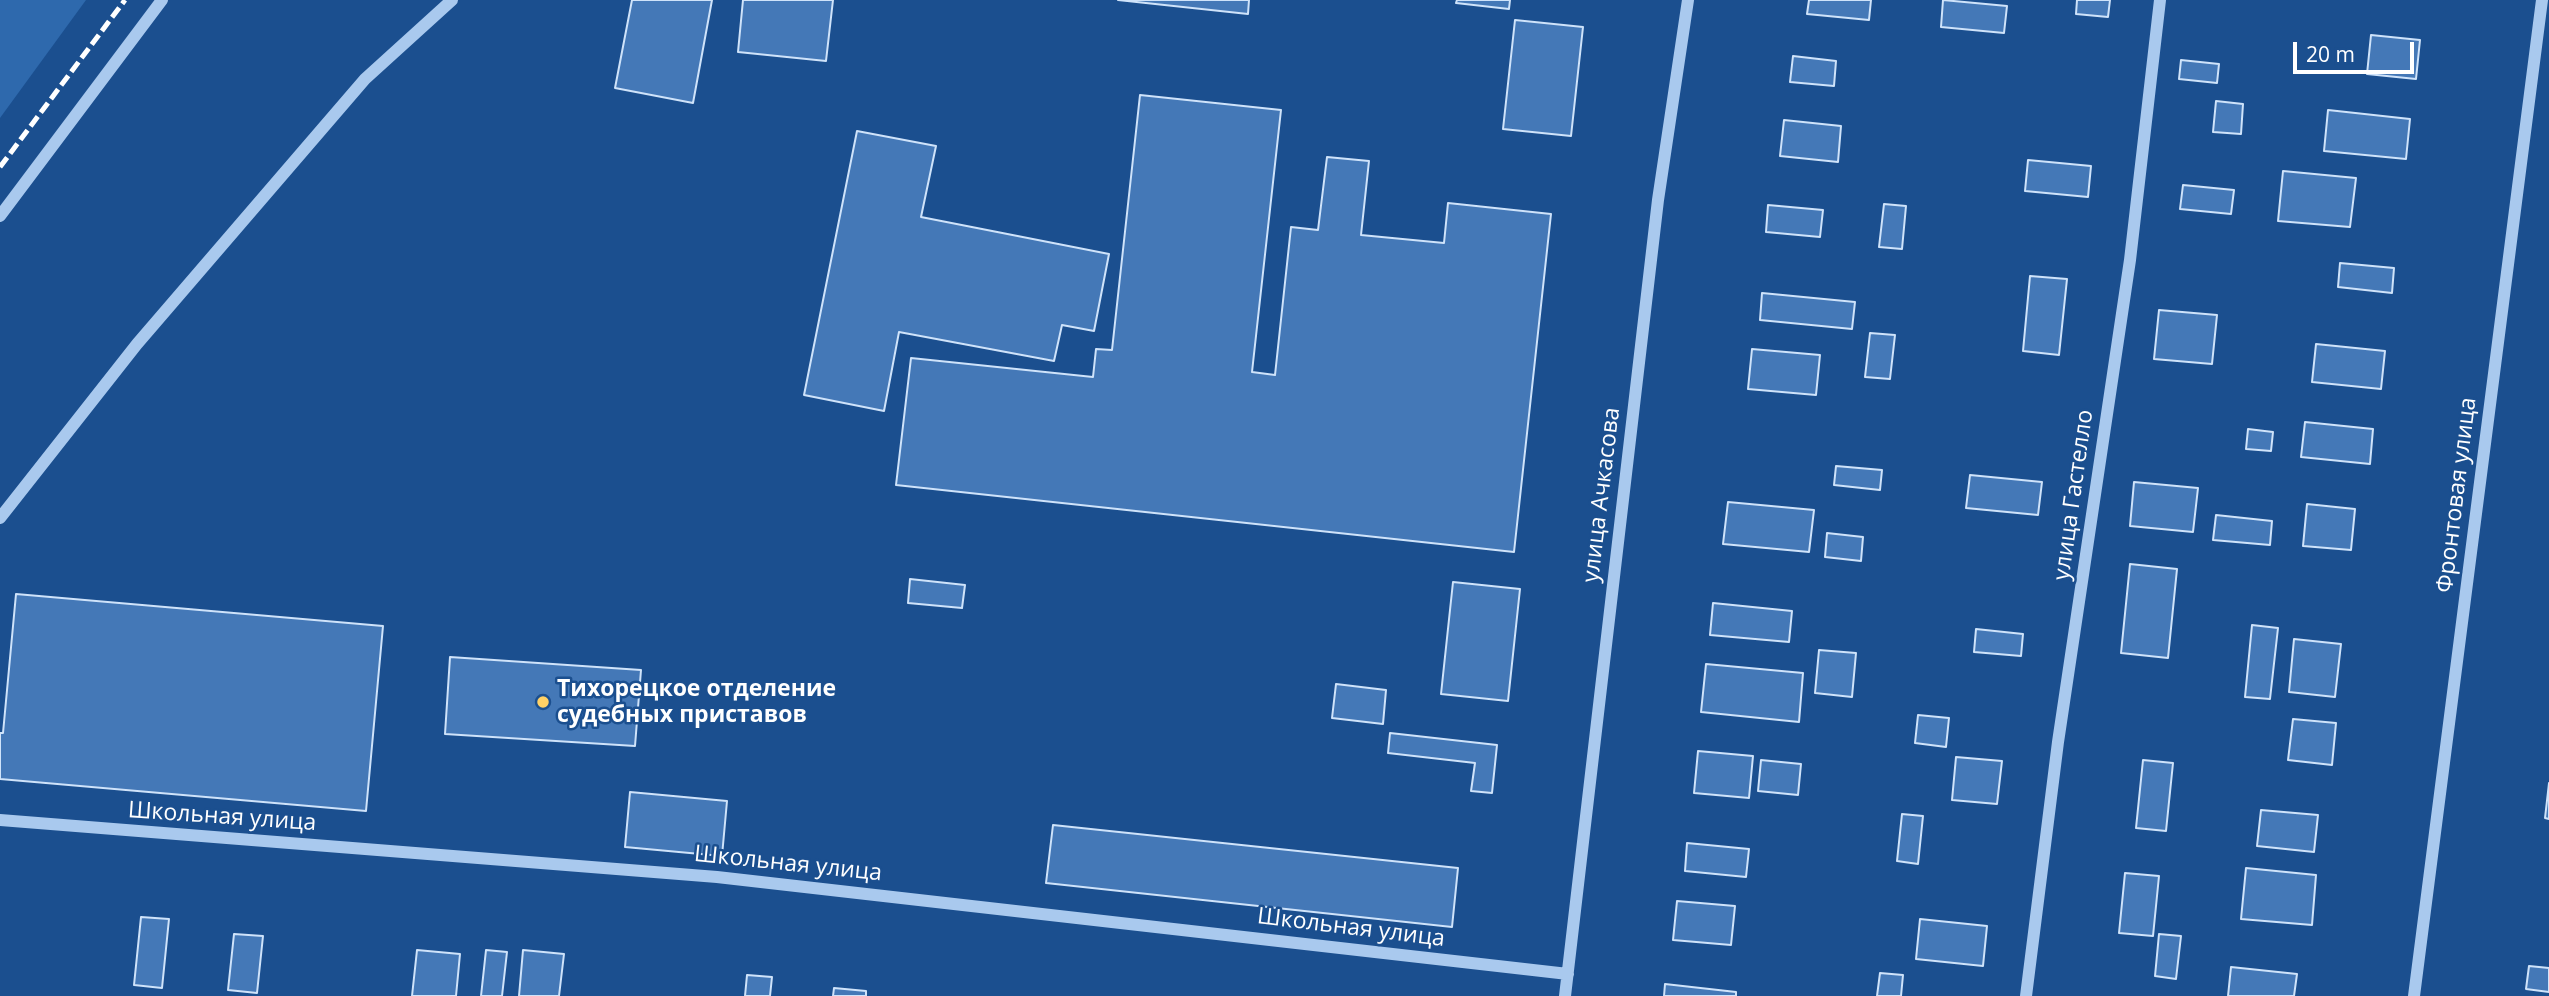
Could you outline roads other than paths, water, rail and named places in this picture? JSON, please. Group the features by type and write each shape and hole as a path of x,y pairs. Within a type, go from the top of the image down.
{"street":[{"path":"0,216 162,0"},
{"path":"0,518 136,344 365,79 452,0"},
{"name":"улица Ачкасова","path":"1565,996 1658,200 1688,0"},
{"name":"улица Гастелло","path":"2026,996 2058,742 2130,260 2160,0"},
{"name":"Фронтовая улица","path":"2414,996 2542,0"},
{"name":"Школьная улица","path":"0,820 717,877 1568,974"}],"railway":[{"path":"0,167 125,0"}],"place":[{"name":"Тихорецкое отделение судебных приставов","path":"543,702"}]}
